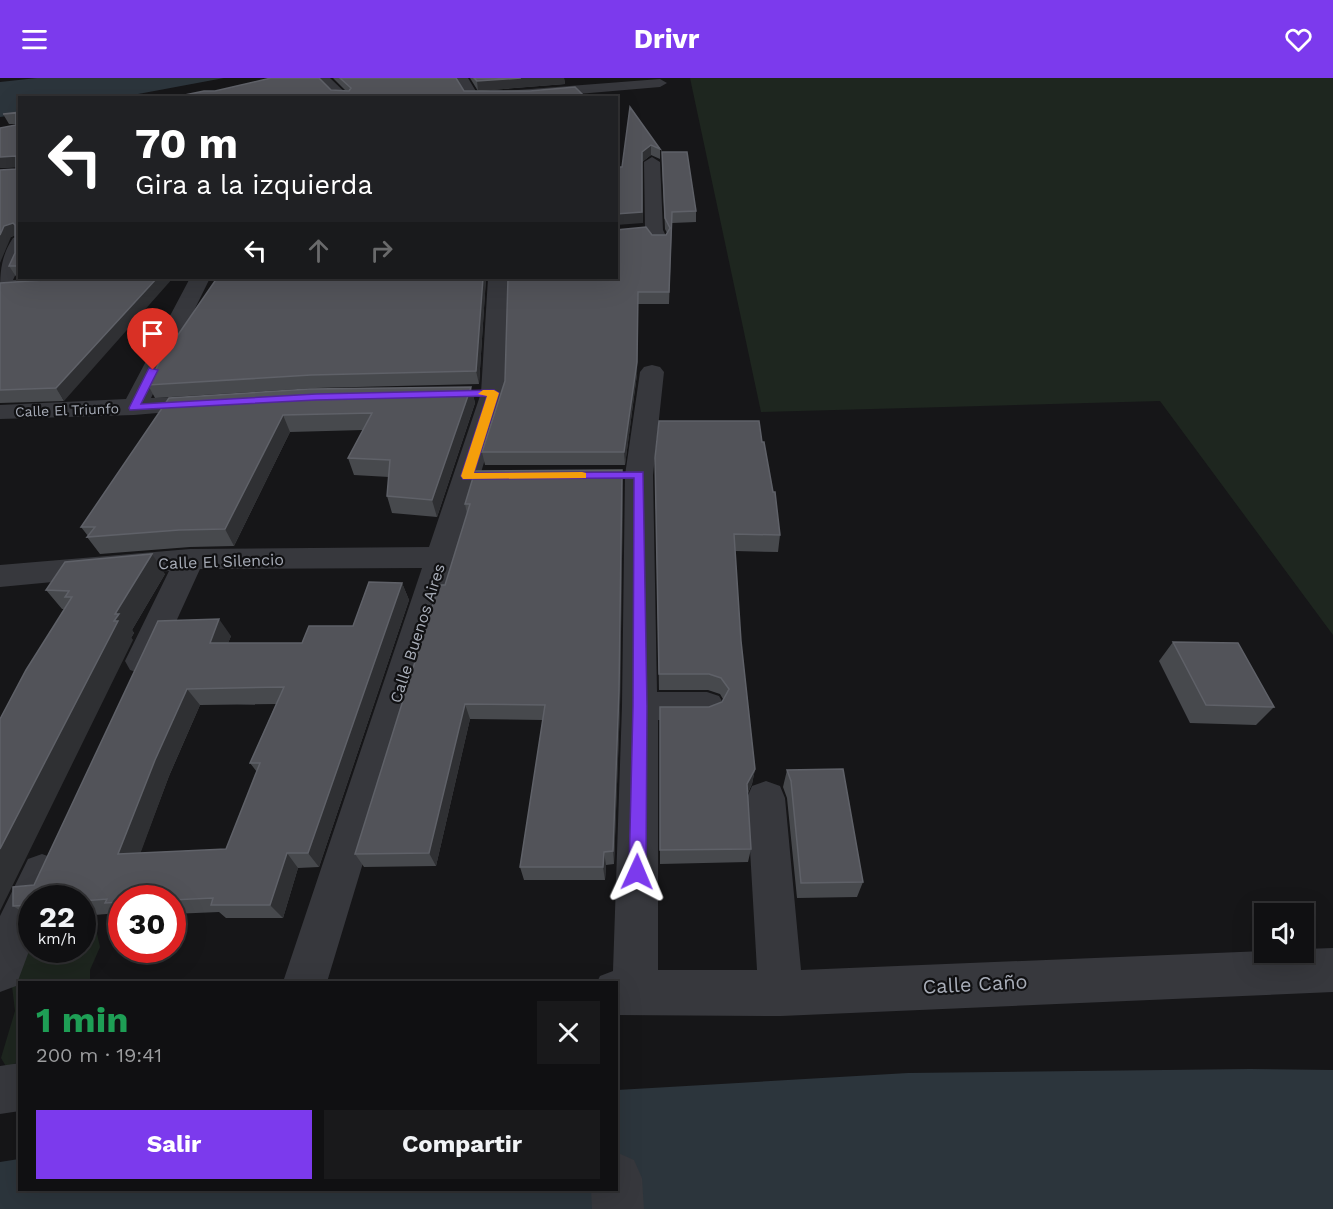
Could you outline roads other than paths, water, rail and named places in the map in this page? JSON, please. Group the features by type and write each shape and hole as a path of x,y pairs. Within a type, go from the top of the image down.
{"street":[{"path":"322,78 342,96"},
{"path":"461,78 472,96"},
{"path":"498,96 660,83"},
{"path":"649,234 652,162"},
{"path":"18,246 0,287 109,279"},
{"path":"134,408 199,279"},
{"name":"Calle Buenos Aires","path":"305,981 442,557 479,476 482,394 498,279"},
{"path":"626,991 640,706 628,475 652,372"},
{"name":"Calle El Triunfo","path":"0,412 134,408 225,402"},
{"name":"Calle El Silencio","path":"0,576 189,559 442,557"},
{"path":"129,688 189,559"},
{"path":"640,706 707,706"},
{"path":"766,798 781,993"},
{"path":"1,961 59,838"},
{"name":"Calle Caño","path":"626,991 781,993 1333,970"},
{"path":"0,1090 18,1087"},
{"path":"617,1191 618,1209"}]}
